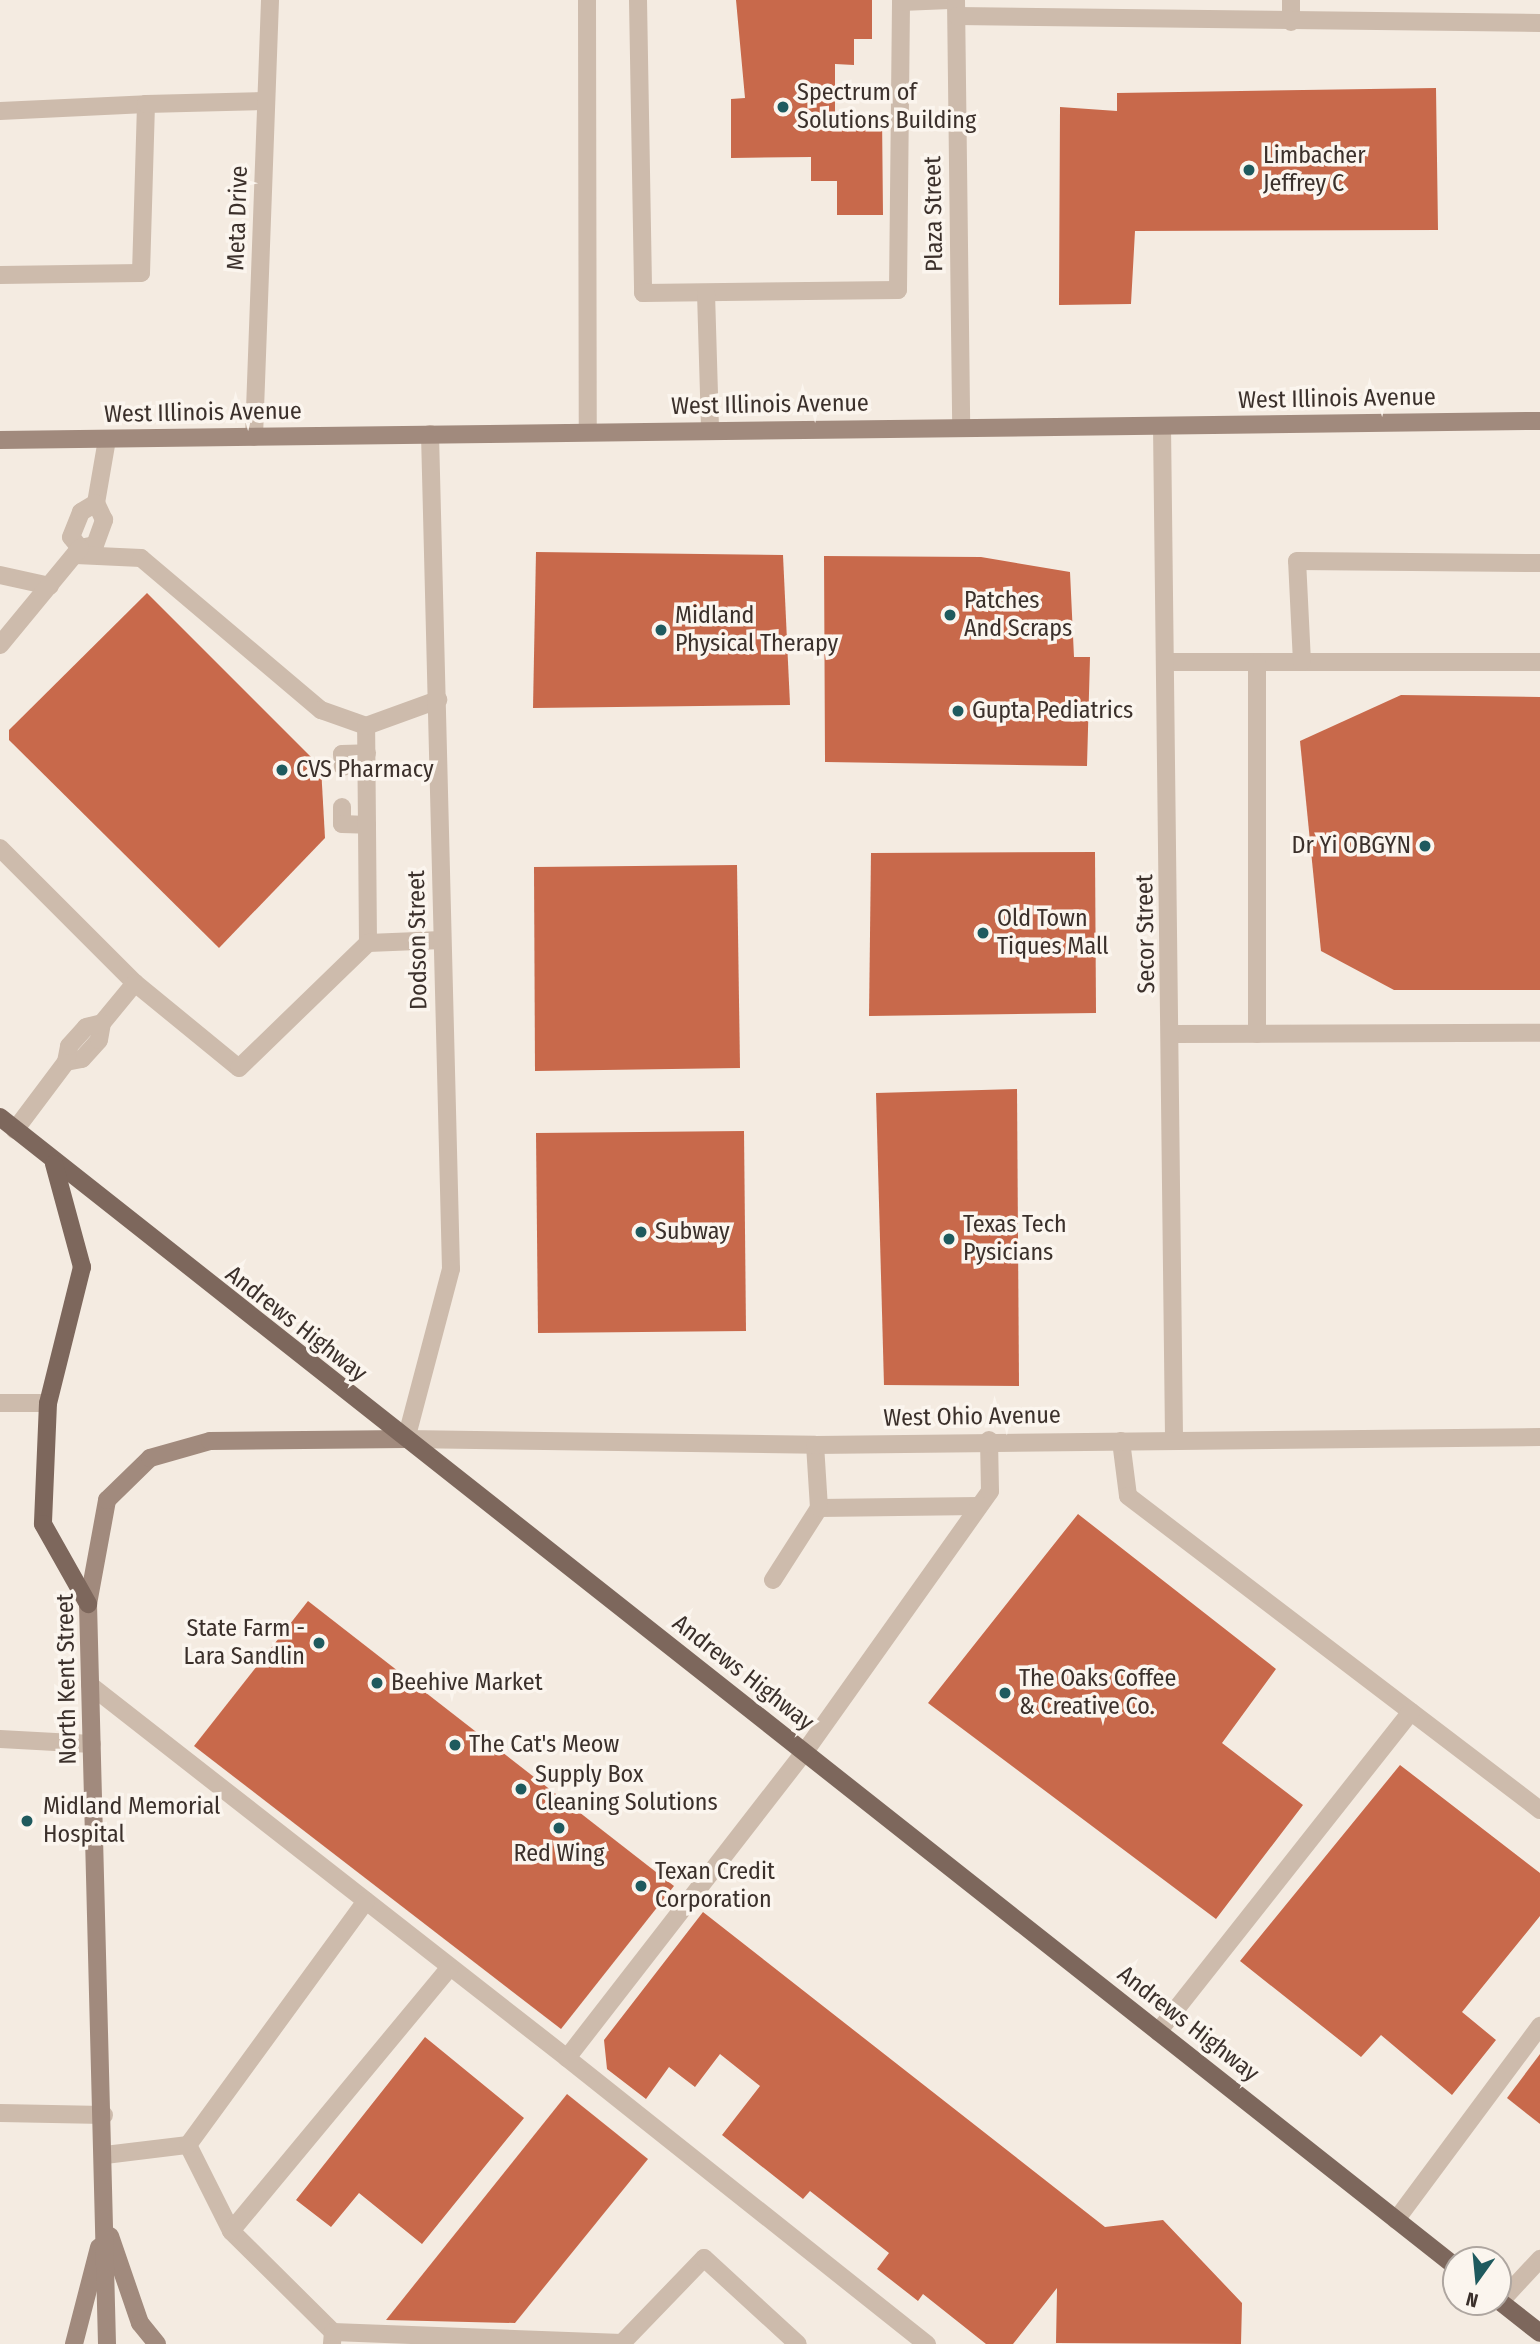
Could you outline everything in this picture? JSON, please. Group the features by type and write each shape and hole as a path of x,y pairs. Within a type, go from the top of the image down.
{"main road":[{"name":"West Illinois Avenue","path":"0,440 1540,421"},
{"name":"Andrews Highway","path":"0,1117 54,1164 1442,2256"},
{"path":"54,1164 82,1267 48,1403 43,1524 88,1604"},
{"name":"North Kent Street","path":"107,2344 104,2115 88,1604 107,1500 150,1458 211,1441 406,1439"},
{"path":"74,2344 105,2223"},
{"path":"105,2223 141,2323 157,2344"},
{"path":"1512,2311 1540,2333"}],"street":[{"name":"Meta Drive","path":"254,437 270,0"},
{"path":"587,0 588,432"},
{"path":"638,0 643,293 898,290 901,2 1291,22 1540,23"},
{"path":"1291,0 1291,22"},
{"name":"Plaza Street","path":"954,5 961,428"},
{"path":"0,111 266,101"},
{"path":"0,275 141,273 146,104"},
{"path":"706,292 710,430"},
{"name":"Secor Street","path":"1162,426 1172,1034 1174,1440"},
{"name":"Dodson Street","path":"406,1439 451,1269 430,434"},
{"path":"0,645 78,551 95,545 104,520 96,503 107,439"},
{"path":"78,551 141,558 321,710 366,726 438,699"},
{"path":"1302,662 1297,561 1540,563"},
{"path":"0,575 50,586"},
{"path":"1165,662 1540,662"},
{"path":"1257,663 1257,1034"},
{"path":"366,726 368,943"},
{"path":"343,767 342,754 367,753"},
{"path":"342,807 342,824 367,825"},
{"path":"0,848 135,983 239,1068 368,943 442,940"},
{"path":"15,1130 66,1062 82,1059 99,1040 102,1023 135,983"},
{"path":"1172,1034 1540,1033"},
{"path":"0,1403 48,1403"},
{"name":"West Ohio Avenue","path":"406,1439 815,1445 989,1440 1540,1437"},
{"path":"567,2058 804,1753 990,1492 989,1440"},
{"path":"1121,1441 1128,1496 1540,1810"},
{"path":"773,1580 819,1508 815,1445"},
{"path":"819,1508 979,1506"},
{"path":"90,1685 927,2344"},
{"path":"1158,2032 1411,1712"},
{"path":"0,1738 92,1744"},
{"path":"105,2155 188,2145 366,1901"},
{"path":"231,2231 450,1966"},
{"path":"1396,2220 1540,2026"},
{"path":"0,2113 104,2115"},
{"path":"188,2145 231,2231 333,2338 622,2343 704,2258 798,2344"},
{"path":"1512,2288 1540,2259"}],"building":[{"name":"Spectrum of Solutions Building","path":"736,0 872,0 872,39 854,39 854,65 835,64 835,115 882,114 883,215 837,215 837,181 811,181 811,157 731,158 731,99 745,98"},
{"name":"Limbacher Jeffrey C","path":"1436,88 1438,230 1135,231 1131,304 1059,305 1060,107 1117,111 1117,93"},
{"name":"Midland Physical Therapy","path":"536,552 783,555 790,705 533,708"},
{"path":"824,556 981,557 1070,572 1074,657 1090,657 1087,766 825,762"},
{"name":"CVS Pharmacy","path":"147,593 321,767 325,838 219,948 9,740 9,730"},
{"name":"Dr Yi OBGYN","path":"1401,695 1540,697 1540,990 1394,990 1321,951 1300,741"},
{"name":"Old Town Tiques Mall","path":"1095,852 1096,1013 869,1016 871,853"},
{"path":"737,865 740,1068 535,1071 534,867"},
{"name":"Texas Tech Pysicians","path":"1017,1089 1019,1386 884,1385 876,1093"},
{"name":"Subway","path":"744,1131 746,1331 538,1333 536,1133"},
{"path":"1078,1514 1276,1669 1222,1743 1303,1805 1216,1919 928,1703"},
{"path":"308,1601 674,1886 561,2029 194,1746"},
{"path":"1400,1765 1540,1873 1540,1916 1462,2012 1496,2040 1452,2095 1381,2035 1361,2057 1240,1961"},
{"path":"703,1912 1105,2227 1163,2220 1242,2303 1241,2344 1056,2343 1057,2288 1013,2344 986,2344 923,2294 918,2301 877,2269 889,2253 810,2191 803,2199 722,2135 760,2086 720,2054 695,2087 669,2067 646,2099 607,2069 604,2040"},
{"path":"425,2037 524,2118 422,2244 359,2193 331,2227 296,2200"},
{"path":"1540,2054 1540,2124 1507,2098"},
{"path":"567,2094 648,2159 515,2323 386,2320"}],"place":[{"name":"Spectrum of Solutions Building","path":"783,107"},
{"name":"Limbacher Jeffrey C","path":"1249,170"},
{"name":"Patches And Scraps","path":"950,615"},
{"name":"Midland Physical Therapy","path":"661,630"},
{"name":"Gupta Pediatrics","path":"958,711"},
{"name":"CVS Pharmacy","path":"282,770"},
{"name":"Dr Yi OBGYN","path":"1425,846"},
{"name":"Old Town Tiques Mall","path":"983,933"},
{"name":"Subway","path":"641,1232"},
{"name":"Texas Tech Pysicians","path":"949,1239"},
{"name":"State Farm - Lara Sandlin","path":"319,1643"},
{"name":"Beehive Market","path":"377,1683"},
{"name":"The Oaks Coffee & Creative Co.","path":"1005,1693"},
{"name":"The Cat's Meow","path":"455,1745"},
{"name":"Supply Box Cleaning Solutions","path":"521,1789"},
{"name":"Midland Memorial Hospital","path":"27,1821"},
{"name":"Red Wing","path":"559,1828"},
{"name":"Texan Credit Corporation","path":"641,1886"}]}
